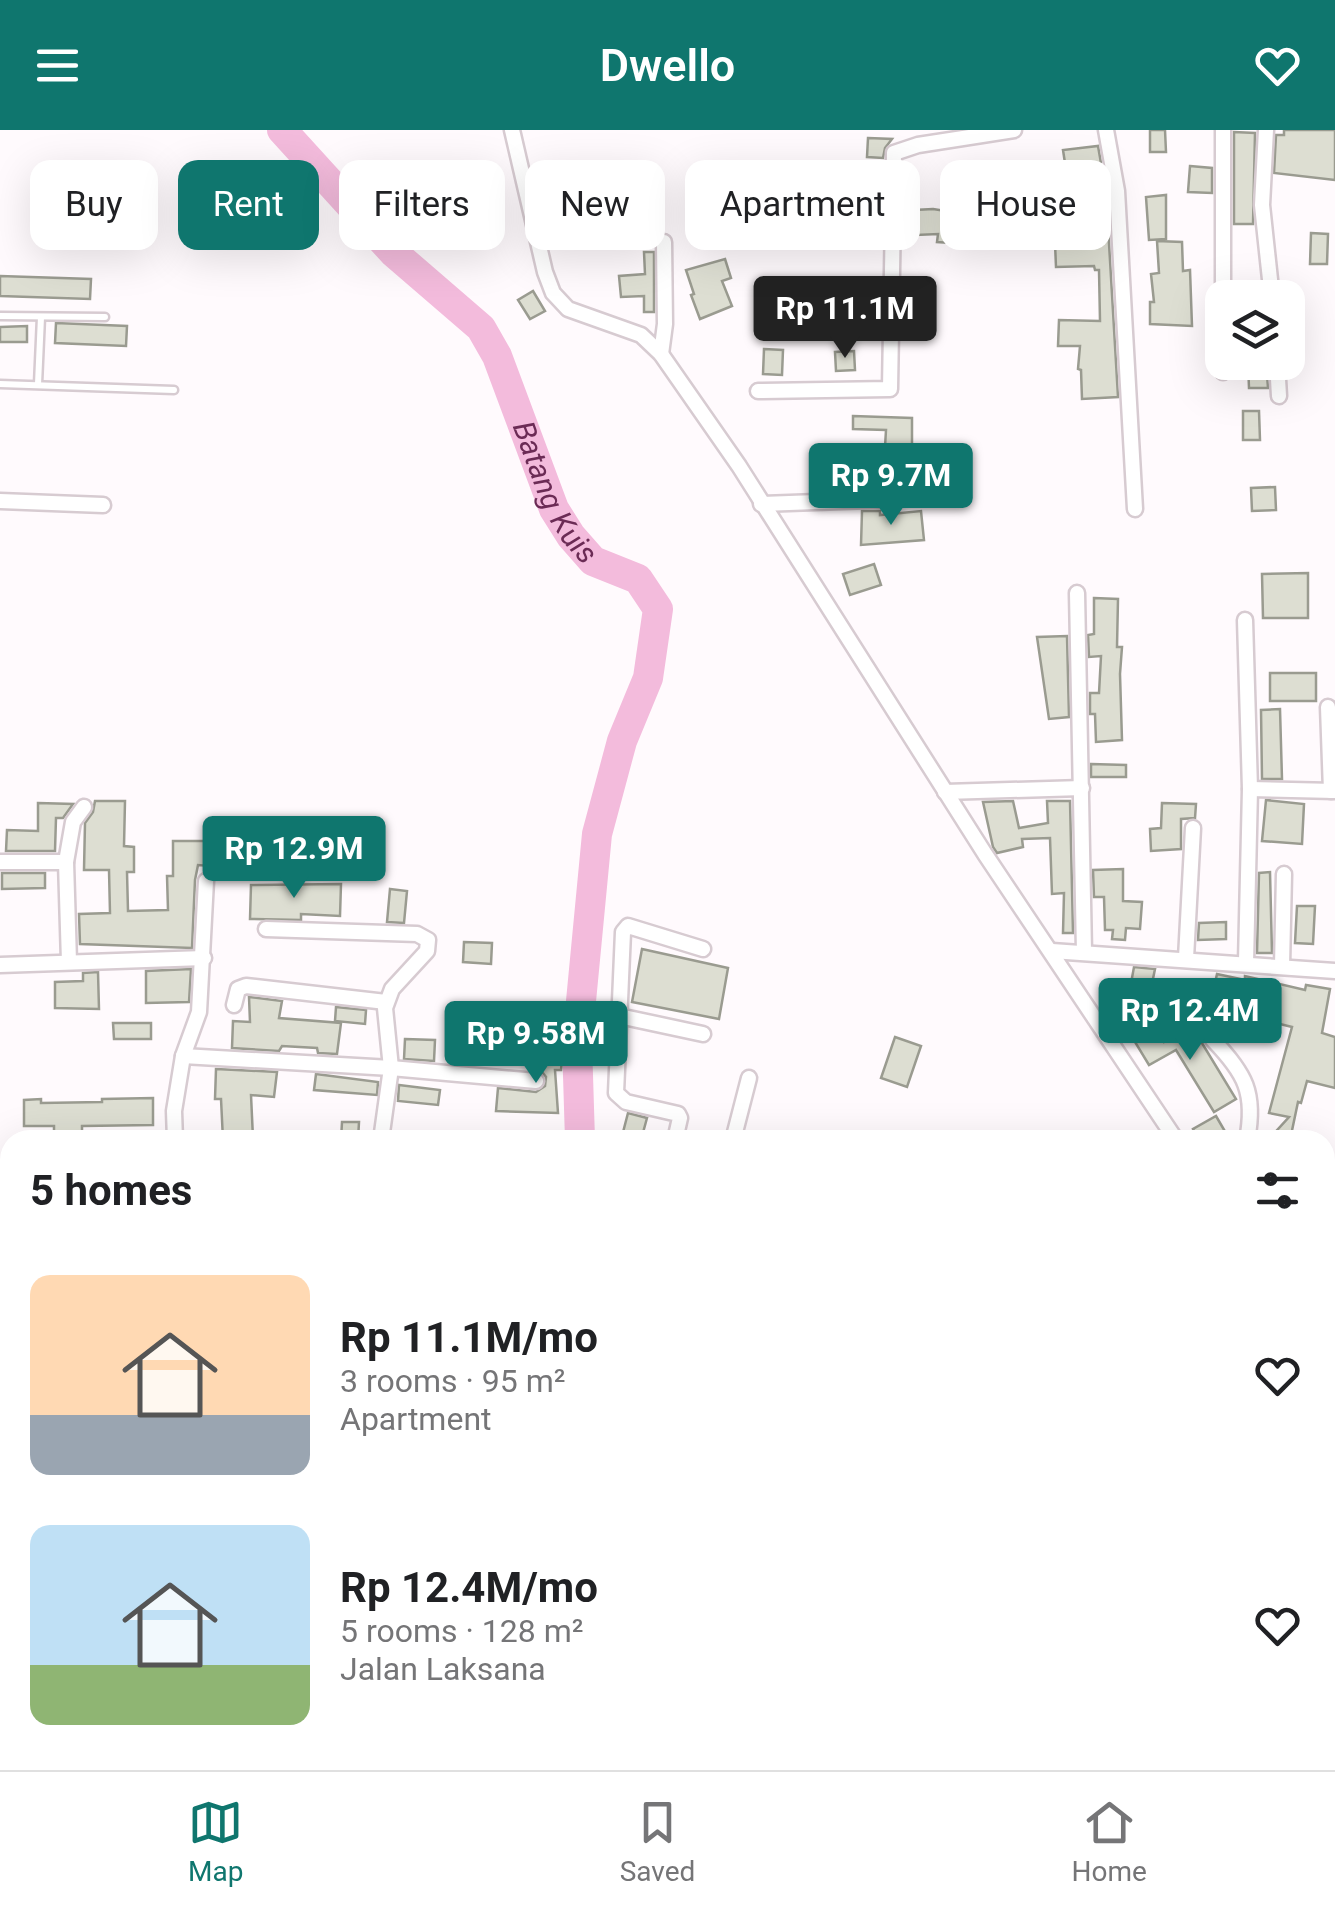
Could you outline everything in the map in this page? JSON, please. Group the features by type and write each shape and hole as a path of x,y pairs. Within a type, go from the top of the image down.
{"street":[{"path":"512,130 553,292 568,309 640,336 662,354 944,792 1169,1130"},
{"path":"758,391 890,389 894,152 1014,130"},
{"path":"1106,130 1117,190 1135,509"},
{"path":"1223,130 1223,280"},
{"path":"1266,130 1262,205 1270,280"},
{"path":"662,354 664,250"},
{"path":"1278,380 1279,396"},
{"path":"762,504 898,500 902,492 901,459"},
{"path":"0,500 104,505"},
{"path":"1078,594 1084,952"},
{"path":"1245,620 1250,789 1246,962"},
{"path":"1250,789 1333,791 1328,707"},
{"path":"944,792 1082,788"},
{"path":"68,962 66,862 73,822 84,807"},
{"path":"1186,958 1192,828"},
{"path":"0,862 66,862"},
{"path":"1282,966 1284,874"},
{"path":"174,1130 183,1056 199,1012 206,881"},
{"path":"677,1130 678,1114 626,1102 616,1093 623,932 627,926 703,949"},
{"path":"266,928 425,936 428,940 428,951 392,989 386,1002 391,1068 382,1130"},
{"path":"1052,951 1335,971"},
{"path":"0,964 204,958"},
{"path":"234,1005 238,989 246,986 386,1002"},
{"path":"618,1016 703,1034"},
{"path":"1213,1040 1236,1064 1247,1084 1251,1109 1248,1130"},
{"path":"183,1056 536,1080"},
{"path":"736,1130 749,1078"}],"lane":[{"path":"0,316 105,318"},
{"path":"38,384 41,317"},
{"path":"0,384 174,390"}],"building":[{"path":"1150,130 1165,130 1166,152 1150,152"},
{"path":"1284,130 1335,130 1335,180 1274,173 1276,135 1284,135"},
{"path":"1234,132 1255,133 1253,224 1234,224"},
{"path":"868,138 892,139 883,158 867,157"},
{"path":"1098,146 1100,160 1065,160 1063,150"},
{"path":"1190,166 1212,168 1212,193 1188,192"},
{"path":"1166,195 1166,239 1149,240 1146,197"},
{"path":"920,210 940,210 940,242 938,234 920,235"},
{"path":"1311,233 1328,234 1327,264 1310,264"},
{"path":"1157,241 1182,242 1183,271 1190,270 1192,326 1150,324 1150,302 1154,302 1151,274 1159,273"},
{"path":"1055,250 1109,250 1118,397 1082,399 1080,346 1058,346 1059,320 1100,321 1099,270 1094,266 1056,267"},
{"path":"644,252 654,252 654,312 644,312 644,296 621,297 619,276 645,274"},
{"path":"725,259 731,278 722,281 732,306 700,319 686,270"},
{"path":"0,276 91,279 90,299 0,296"},
{"path":"533,291 545,311 530,319 518,300"},
{"path":"56,323 127,326 126,346 55,343"},
{"path":"27,326 27,342 0,342 0,327"},
{"path":"764,349 783,350 782,375 763,374"},
{"path":"854,351 855,370 836,371 835,352"},
{"path":"1249,380 1267,380 1268,388 1249,388"},
{"path":"1243,411 1259,411 1260,440 1243,440"},
{"path":"853,416 912,418 912,448 885,447 886,430 853,429"},
{"path":"948,454 952,491 924,494 920,457"},
{"path":"847,456 850,480 831,482 828,458"},
{"path":"1275,487 1276,510 1252,511 1251,488"},
{"path":"862,511 880,511 880,515 921,511 924,540 861,545"},
{"path":"874,564 881,585 850,595 843,574"},
{"path":"1308,573 1308,618 1263,618 1262,574"},
{"path":"1094,598 1118,599 1122,740 1096,742 1095,714 1090,714 1090,693 1099,693 1101,656 1089,657 1088,635 1094,634"},
{"path":"1067,636 1069,717 1049,719 1037,637"},
{"path":"1270,673 1316,673 1316,701 1270,701"},
{"path":"1280,709 1282,779 1262,779 1261,710"},
{"path":"1091,764 1126,765 1126,777 1091,777"},
{"path":"1266,800 1304,804 1302,844 1262,841"},
{"path":"95,801 125,801 124,846 134,847 134,872 127,872 128,911 168,910 167,876 173,876 173,841 210,841 210,866 198,865 195,880 192,948 80,944 79,914 110,913 109,870 84,870 85,823"},
{"path":"1013,801 1019,828 1048,823 1047,801 1070,801 1073,933 1063,933 1064,893 1052,894 1050,838 1022,839 1023,847 997,853 993,847 983,802"},
{"path":"38,803 73,804 63,818 56,818 55,851 6,851 7,830 38,831"},
{"path":"1162,803 1196,804 1195,818 1181,819 1181,849 1151,851 1150,829 1161,828"},
{"path":"1123,869 1123,901 1142,902 1140,929 1126,928 1125,940 1112,939 1113,930 1105,930 1104,897 1094,897 1093,870"},
{"path":"1270,872 1272,953 1257,953 1259,873"},
{"path":"2,873 45,873 45,888 2,889"},
{"path":"341,884 340,916 301,914 301,920 250,919 251,885"},
{"path":"390,889 407,891 404,923 387,922"},
{"path":"1297,906 1315,906 1313,944 1295,943"},
{"path":"1226,922 1226,939 1198,940 1199,923"},
{"path":"464,942 492,943 491,964 463,962"},
{"path":"642,949 728,968 719,1019 632,1002"},
{"path":"1134,967 1155,969 1149,998 1129,994"},
{"path":"191,969 189,1002 146,1003 146,971"},
{"path":"98,972 99,1009 55,1008 55,982 83,981 83,973"},
{"path":"1217,974 1245,980 1245,976 1305,990 1306,985 1330,989 1322,1033 1335,1037 1335,1088 1307,1081 1292,1130 1277,1130 1289,1117 1269,1113 1292,1027 1268,1021 1271,1009 1211,1001"},
{"path":"249,997 282,1001 279,1018 341,1023 337,1054 318,1053 317,1048 282,1046 279,1051 232,1048 233,1021 250,1022"},
{"path":"336,1007 366,1010 365,1024 335,1021"},
{"path":"113,1023 151,1023 151,1039 114,1039"},
{"path":"1191,1025 1236,1099 1214,1112 1176,1050 1149,1065 1135,1042 1157,1029 1164,1042"},
{"path":"464,1032 482,1034 480,1060 461,1059"},
{"path":"545,1032 553,1032 554,1046 563,1047 561,1070 555,1070 558,1113 496,1111 498,1088 536,1092 545,1086"},
{"path":"895,1037 921,1046 907,1087 881,1078"},
{"path":"405,1039 435,1040 434,1061 404,1059"},
{"path":"216,1069 277,1072 274,1097 251,1095 253,1130 223,1130 221,1099 215,1099"},
{"path":"316,1074 378,1082 377,1095 314,1090"},
{"path":"399,1085 440,1090 438,1105 398,1101"},
{"path":"153,1098 153,1125 82,1126 82,1130 24,1126 24,1100 41,1099 41,1103"},
{"path":"628,1113 647,1118 644,1130 624,1130"},
{"path":"1216,1116 1224,1130 1194,1130"},
{"path":"342,1122 359,1122 359,1130 342,1130"}],"waterway":[{"name":"Batang Kuis","path":"282,130 394,253 481,328 497,356 554,509 571,536 593,561 638,579 658,609 648,678 622,741 597,834 577,1043 580,1130"}]}
